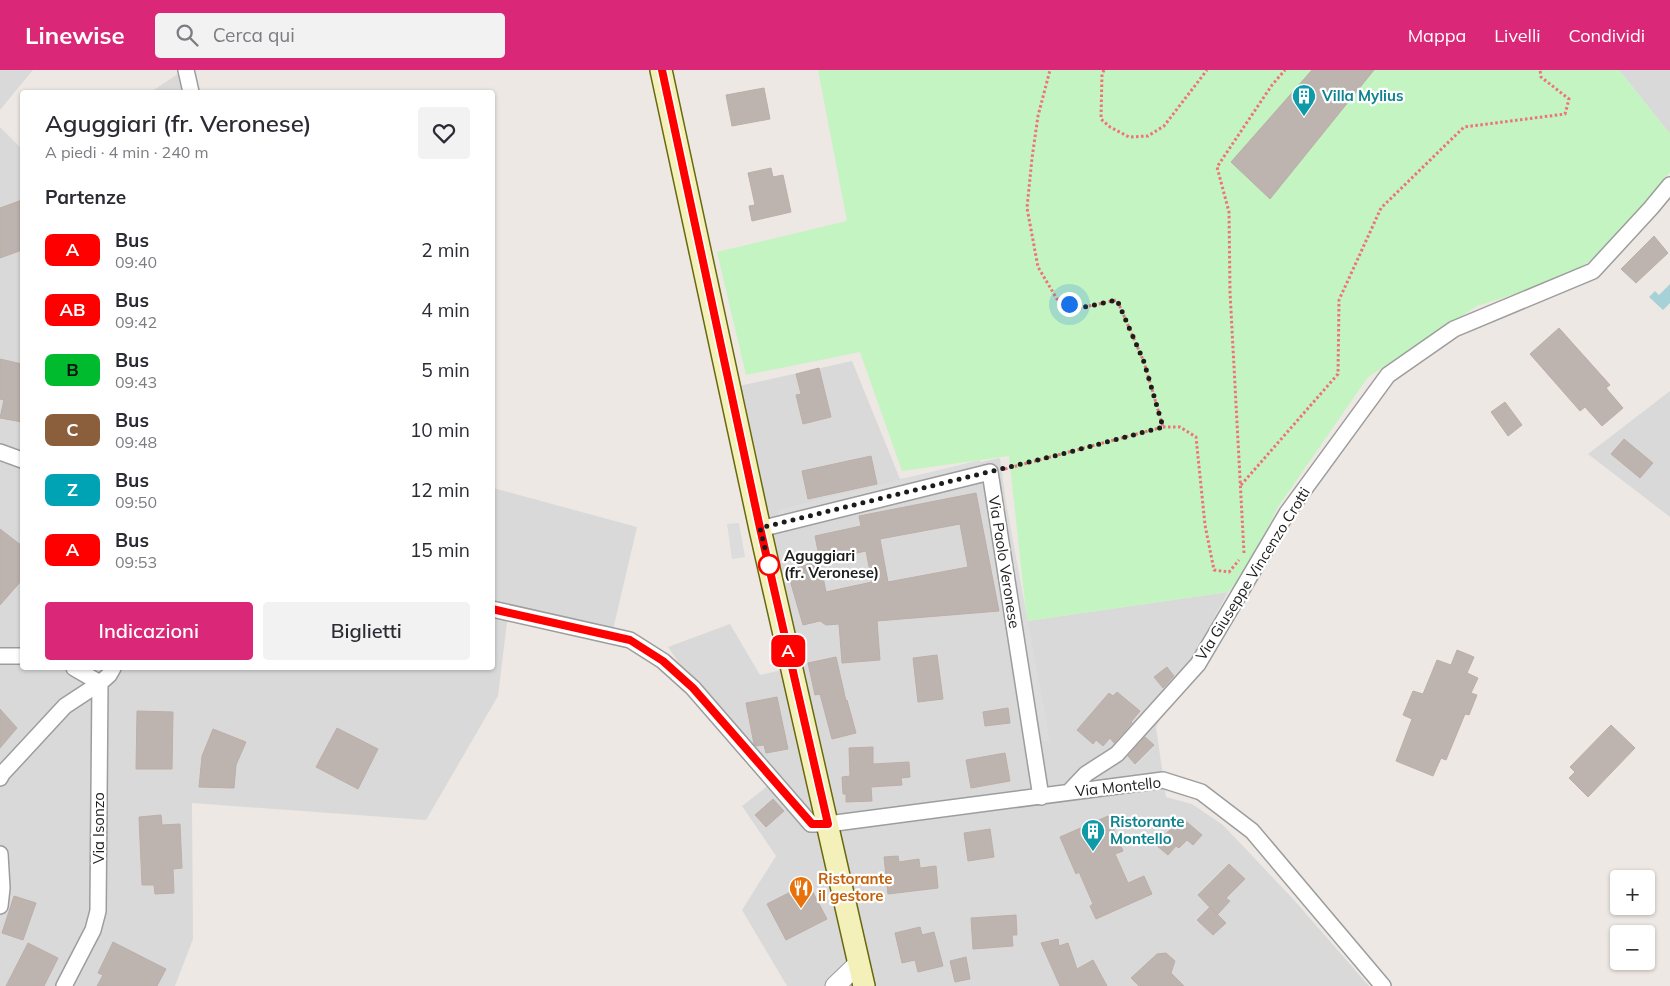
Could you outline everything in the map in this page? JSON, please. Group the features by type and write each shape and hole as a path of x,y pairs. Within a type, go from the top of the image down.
{"main road":[{"path":"662,70 760,528 864,986"}],"street":[{"path":"186,70 191,90"},
{"name":"Via Giuseppe Vincenzo Crotti","path":"1069,792 1086,774 1117,754 1198,664 1287,514 1388,375 1454,329 1593,271 1670,185"},
{"path":"0,452 20,459"},
{"path":"760,528 990,472"},
{"name":"Via Paolo Veronese","path":"990,472 1041,797"},
{"path":"495,610 630,640 663,661 693,688 812,824 828,824"},
{"path":"0,656 20,656"},
{"path":"77,670 100,683"},
{"path":"0,778 66,706 100,683 112,670"},
{"name":"Via Isonzo","path":"64,986 93,930 98,911 100,683"},
{"name":"Via Montello","path":"828,824 1163,780 1201,792 1252,832 1383,986"},
{"path":"0,854 2,888 0,906"},
{"path":"835,986 859,963"}],"path":[{"path":"1050,70 1038,116 1027,208 1038,267 1058,299 1080,308 1117,300 1144,362 1163,427"},
{"path":"1104,70 1102,74 1101,119 1110,127 1129,137 1148,136 1164,126 1207,70"},
{"path":"990,472 1163,427 1180,427 1196,437 1205,525 1214,570 1229,572 1245,552 1230,292 1229,212 1217,166 1272,85 1285,70"},
{"path":"1241,486 1338,374 1339,300 1381,208 1464,127 1565,114 1569,99 1541,77 1540,70"}],"shaded area":[{"path":"0,70 33,70 0,110"},
{"path":"1619,70 1670,70 1670,134"},
{"path":"179,73 183,90 154,90"},
{"path":"0,127 20,147 20,670 495,670 495,489 637,527 612,634 508,614 498,696 426,820 192,803 193,939 175,986 0,986"},
{"path":"852,361 900,479 1000,458 1027,621 1228,592 1156,727 1166,797 1192,804 1223,825 1294,900 1369,986 787,986 742,910 776,856 742,806 779,777 688,676 668,647 730,624 760,675 799,666 739,386"},
{"path":"1670,391 1670,517 1588,454"},
{"path":"980,460 983,470 780,521 777,510"},
{"path":"1006,503 1050,741 1043,742 998,505"},
{"path":"739,523 745,557 732,559 727,524"}],"green space":[{"path":"818,70 1619,70 1670,134 1670,172 1616,241 1577,270 1521,292 1477,306 1368,377 1278,507 1246,571 1228,592 1027,621 1009,456 902,471 860,352 746,375 717,252 847,221"}],"water":[{"path":"1670,284 1670,303 1663,310 1649,297 1655,291 1659,295"}],"building":[{"name":"Villa Mylius","path":"1312,70 1374,70 1270,199 1231,162"},
{"path":"764,88 770,119 732,126 726,95"},
{"path":"771,168 773,177 783,175 791,212 752,221 749,206 755,205 748,173"},
{"path":"20,201 20,251 0,258 0,208"},
{"path":"1654,236 1668,253 1636,283 1621,269"},
{"path":"1559,328 1610,385 1606,388 1623,408 1602,426 1585,407 1580,411 1530,354"},
{"path":"0,359 20,364 20,422 0,418 4,400 0,399"},
{"path":"819,368 831,417 803,424 796,395 801,394 796,374"},
{"path":"1505,402 1522,425 1508,436 1491,412"},
{"path":"1624,439 1653,463 1640,478 1611,454"},
{"path":"871,456 877,484 808,499 802,471"},
{"path":"976,493 999,611 877,621 880,660 842,663 839,624 826,625 820,621 803,625 787,570 806,565 818,552 826,592 872,582 866,551 820,561 815,536 861,526 859,516","holes":["960,524 968,567 888,582 880,539"]},
{"path":"0,529 20,544 20,582 0,605"},
{"path":"1457,650 1474,657 1467,673 1478,678 1471,693 1477,695 1469,715 1465,714 1446,760 1441,758 1433,776 1396,761 1412,719 1403,715 1413,691 1423,694 1437,660 1451,665"},
{"path":"937,655 943,699 918,702 913,658"},
{"path":"836,657 846,701 856,733 832,739 820,694 815,695 808,663"},
{"path":"1167,667 1174,676 1163,688 1154,677"},
{"path":"1117,692 1140,711 1114,743 1110,738 1103,746 1096,740 1093,744 1077,730 1109,693 1113,696"},
{"path":"777,697 788,749 766,753 764,745 756,746 754,744 746,703"},
{"path":"1008,708 1010,723 985,726 983,712"},
{"path":"0,709 17,728 0,748"},
{"path":"137,711 173,712 172,769 136,769"},
{"path":"1611,725 1635,748 1588,797 1569,778 1575,772 1570,767"},
{"path":"337,728 378,749 358,789 316,767"},
{"path":"213,729 246,742 236,765 234,788 199,787 202,756"},
{"path":"1145,737 1154,745 1135,764 1128,756"},
{"path":"873,747 873,764 909,762 910,777 901,778 902,785 871,787 872,801 846,802 846,794 843,794 842,777 850,776 849,748"},
{"path":"1005,753 1010,781 971,788 966,760"},
{"path":"773,799 784,811 766,827 755,815"},
{"path":"161,815 162,825 180,824 182,868 173,869 174,893 155,894 154,885 142,885 139,817"},
{"name":"Ristorante Montello","path":"1108,816 1123,851 1115,854 1128,883 1144,876 1152,894 1096,919 1090,906 1093,904 1079,872 1076,874 1060,837"},
{"path":"1181,817 1202,835 1193,845 1187,840 1179,848 1176,846 1168,855 1156,845"},
{"path":"990,829 994,857 968,861 964,833"},
{"path":"898,856 899,862 919,859 920,868 936,866 938,888 888,894 884,857"},
{"path":"1229,864 1245,879 1226,898 1230,901 1217,915 1198,895"},
{"path":"808,883 827,919 786,940 767,904"},
{"path":"14,896 36,903 23,940 2,933"},
{"path":"1210,907 1226,923 1213,935 1197,920"},
{"path":"1016,915 1017,935 1012,935 1013,946 973,949 971,918"},
{"path":"920,927 922,935 934,932 943,966 918,972 915,960 902,963 895,933"},
{"path":"1058,939 1059,946 1068,943 1077,969 1093,960 1107,986 1060,986 1041,943"},
{"path":"113,942 166,969 157,986 97,986 103,975 98,973"},
{"path":"28,943 58,958 44,986 6,986"},
{"path":"1166,953 1175,961 1171,973 1184,986 1139,986 1131,978 1157,954"},
{"path":"966,957 970,979 955,982 950,961"}],"bus line":[{"name":"A","path":"495,610 630,640 663,661 693,688 812,824 828,824 760,528 662,70"}],"place":[{"name":"Villa Mylius","path":"1304,117"},
{"name":"Aguggiari (fr. Veronese)","path":"769,565"},
{"name":"Ristorante Montello","path":"1093,852"},
{"name":"Ristorante il gestore","path":"801,909"}],"route":[{"path":"769,565 760,528 811,517 1163,427 1144,362 1117,300 1080,308 1069,304"}]}
